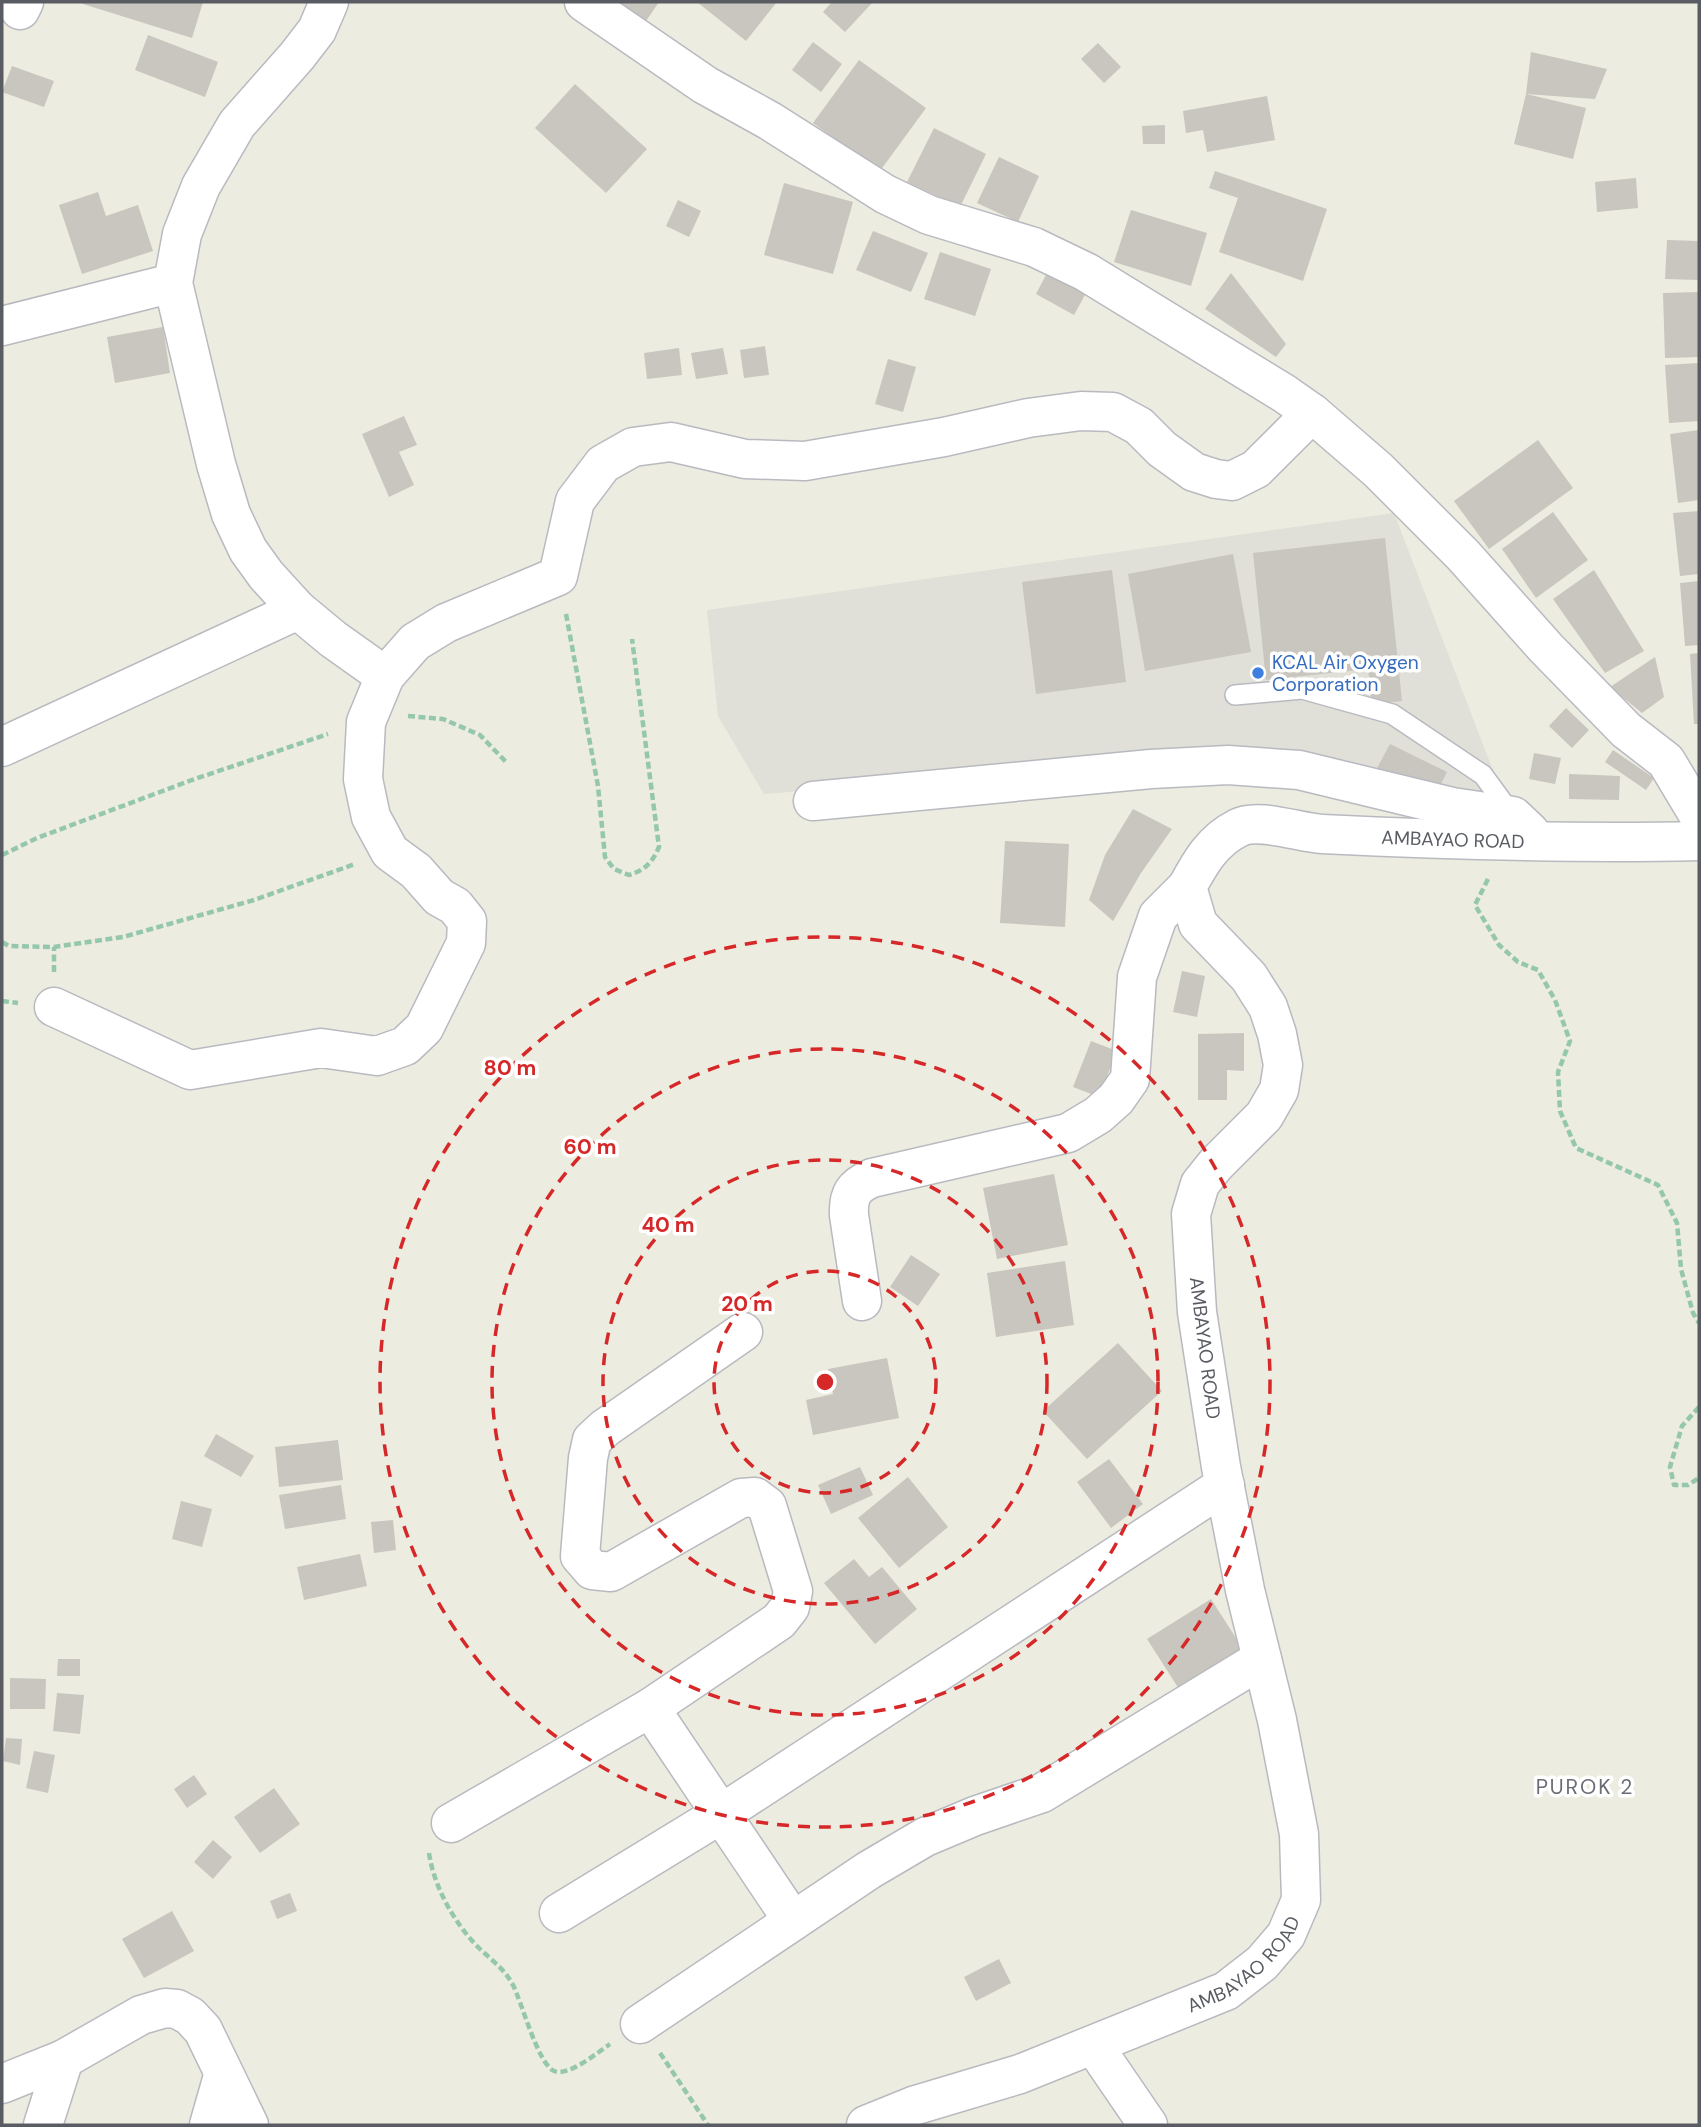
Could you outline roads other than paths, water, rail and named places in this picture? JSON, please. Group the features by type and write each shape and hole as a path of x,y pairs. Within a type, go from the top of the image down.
{"street":[{"path":"329,2 317,30 237,124 201,186 182,234 173,283 231,514 248,550 266,575 298,610 385,676"},
{"path":"584,2 705,85 770,121 885,194 929,215 1034,247 1086,272 1285,394 1378,470 1463,555 1546,648 1626,730 1666,761 1699,816"},
{"path":"2,326 173,283"},
{"path":"54,1007 190,1070 321,1048 377,1056 405,1046 424,1028 466,943 467,922 455,906 439,897 416,871 390,852 371,817 363,779 366,722 385,676 415,642 446,623 558,576 575,501 603,464 633,447 671,442 745,459 805,461 944,437 1028,418 1081,411 1114,412 1139,426 1162,449 1194,472 1232,481 1256,469 1311,413"},
{"path":"2,747 298,610"},
{"path":"813,801 1151,769 1228,765 1299,770 1452,807 1525,828"},
{"name":"AMBAYAO ROAD","path":"866,2125 912,2106 1020,2074 1226,1991 1262,1963 1286,1935 1301,1900 1299,1834 1278,1720 1245,1590 1197,1312 1191,1214 1200,1184 1264,1116 1279,1090 1283,1065 1268,1007 1249,977 1198,924 1187,887 1206,852 1240,827 1276,825 1317,834 1420,839 1525,828 1630,842 1699,841"},
{"path":"862,1301 849,1215 848,1202 851,1192 858,1184 872,1178 1068,1133 1098,1115 1116,1100 1130,1079 1137,977 1158,916 1187,887"},
{"path":"451,1823 650,1708 779,1621 790,1607 793,1591 767,1506 755,1497 741,1498 611,1572 592,1570 580,1556 588,1458 592,1440 605,1427 743,1332"},
{"path":"559,1913 721,1814 1226,1485"},
{"path":"639,2024 869,1870 925,1837 1042,1793 1262,1659"},
{"path":"650,1708 793,1921"},
{"path":"2,2084 64,2059 141,2015 165,2008 177,2009 190,2016 203,2030 249,2125"},
{"path":"1094,2046 1148,2125"},
{"path":"43,2125 64,2059"},
{"path":"209,2125 223,2076"}],"lane":[{"path":"1235,695 1302,689 1392,714 1483,775 1525,828"}],"place":[{"name":"KCAL Air Oxygen Corporation","path":"1258,673"}],"district":[{"name":"PUROK 2","path":"1585,1787"}]}
